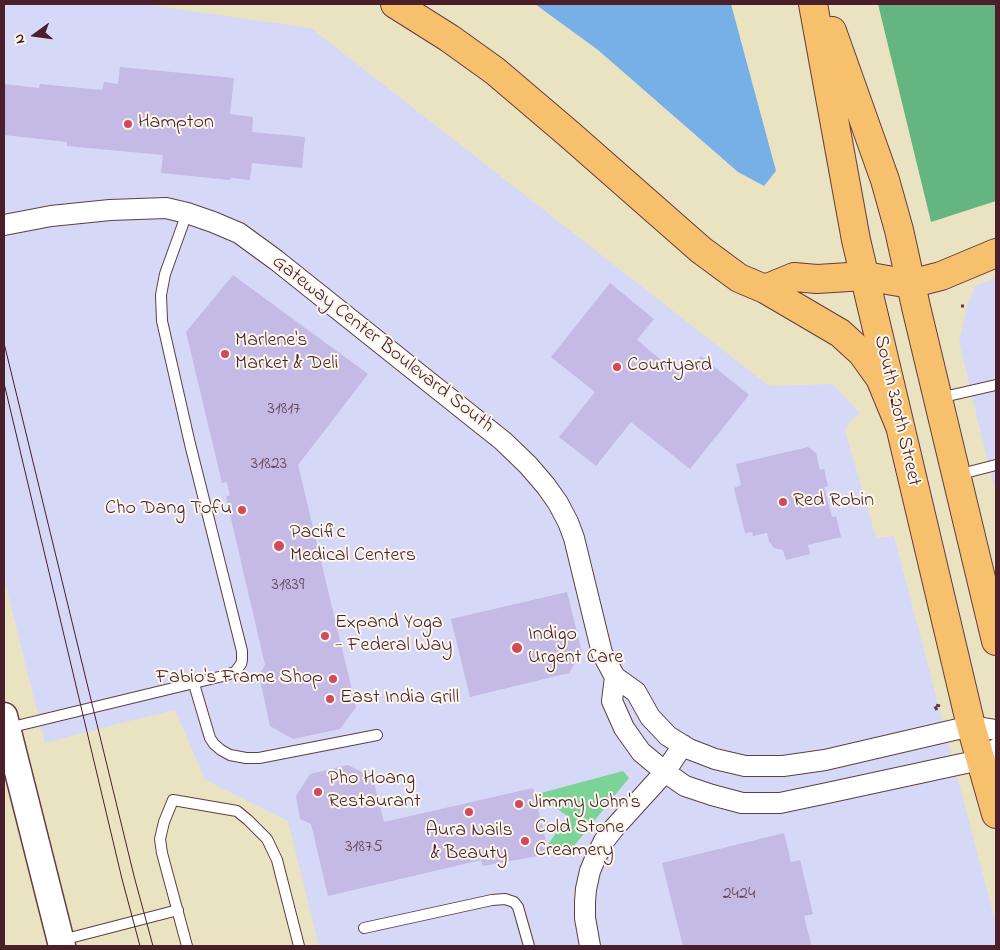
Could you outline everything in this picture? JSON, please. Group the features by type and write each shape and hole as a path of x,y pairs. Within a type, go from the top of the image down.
{"main road":[{"path":"395,4 495,71 570,134 701,250 739,278 765,289 840,333 862,353 880,378 899,424"},
{"name":"South 320th Street","path":"814,4 856,240 899,424 984,728 996,814"},
{"path":"822,4 885,180 899,230 910,284 996,641"},
{"path":"765,289 794,277 817,279 865,276 910,284 940,276 996,253"}],"street":[{"name":"Gateway Center Boulevard South","path":"4,225 51,216 110,210 166,208 213,222 239,233 276,260 503,441 546,486 568,522 578,554 602,653 615,677 636,692 650,717 668,736 689,749 745,766 784,766 825,760 984,728"},
{"path":"615,677 612,701 624,728 641,752 685,786 742,803 780,802 988,755"},
{"path":"5,722 61,943"},
{"path":"590,946 585,918 585,902 590,871 595,859 614,827 665,772 683,745"}],"lane":[{"path":"5,722 194,684 228,675 234,672 241,664 242,656 178,395 162,321 161,295 165,274 186,213"},
{"path":"938,398 996,385"},
{"path":"956,475 996,465"},
{"path":"194,684 210,738 221,750 230,755 259,758 377,735"},
{"path":"187,946 160,840 164,822 173,800 236,811 267,839 277,860 299,946"},
{"path":"364,928 492,900 505,899 514,902 518,907 529,946"},
{"path":"61,943 178,910"}],"path":[{"path":"937,710 934,705 941,706"}],"shaded area":[{"path":"4,4 142,4 311,28 769,386 832,384 860,413 851,420 845,430 876,538 894,536 996,924 996,946 319,946 288,821 205,780 175,710 45,743 4,578"},
{"path":"996,278 996,495 959,342 967,307 975,286"}],"green space":[{"path":"878,4 996,4 996,201 931,222"},
{"path":"623,771 629,778 565,857 546,848 567,816 537,794"}],"water":[{"path":"535,4 731,4 776,171 764,186 738,172 598,50"}],"building":[{"name":"Hampton","path":"120,67 234,78 230,114 253,117 252,132 305,137 302,168 252,163 250,180 231,178 230,180 161,173 163,155 67,146 67,142 4,135 4,84 39,88 40,84 102,90 104,82 118,84"},
{"path":"233,275 368,374 298,465 356,707 340,729 293,739 270,726 259,675 265,665 226,497 230,495 227,482 222,483 186,332"},
{"name":"Courtyard","path":"610,283 654,319 637,340 683,378 701,356 749,395 690,469 631,422 596,466 559,437 595,392 551,357"},
{"name":"Red Robin","path":"808,447 816,453 820,470 824,469 828,486 824,487 832,517 836,516 841,537 808,545 810,554 786,560 783,550 774,548 769,541 767,533 753,536 752,532 745,533 734,488 741,485 736,464"},
{"path":"567,592 582,652 569,673 470,697 451,619"},
{"path":"348,765 373,778 384,822 533,788 549,854 483,866 481,860 328,896 311,824 300,819 296,796 310,774"},
{"path":"784,833 791,862 800,860 813,914 804,916 811,945 683,946 662,863"}],"tram line":[{"path":"4,343 134,876 153,946"},
{"path":"4,383 122,879 140,946"}],"place":[{"name":"Hampton","path":"128,124"},
{"name":"Marlene's Market & Deli","path":"225,354"},
{"name":"Courtyard","path":"617,367"},
{"name":"Red Robin","path":"783,502"},
{"name":"Cho Dang Tofu","path":"242,510"},
{"name":"Pacific Medical Centers","path":"279,546"},
{"name":"Expand Yoga - Federal Way","path":"325,636"},
{"name":"Indigo Urgent Care","path":"517,648"},
{"name":"Fabio's Frame Shop","path":"333,679"},
{"name":"East India Grill","path":"330,699"},
{"name":"Pho Hoang Restaurant","path":"318,792"},
{"name":"Jimmy John's","path":"519,804"},
{"name":"Aura Nails & Beauty","path":"469,812"},
{"name":"Cold Stone Creamery","path":"525,841"}]}
